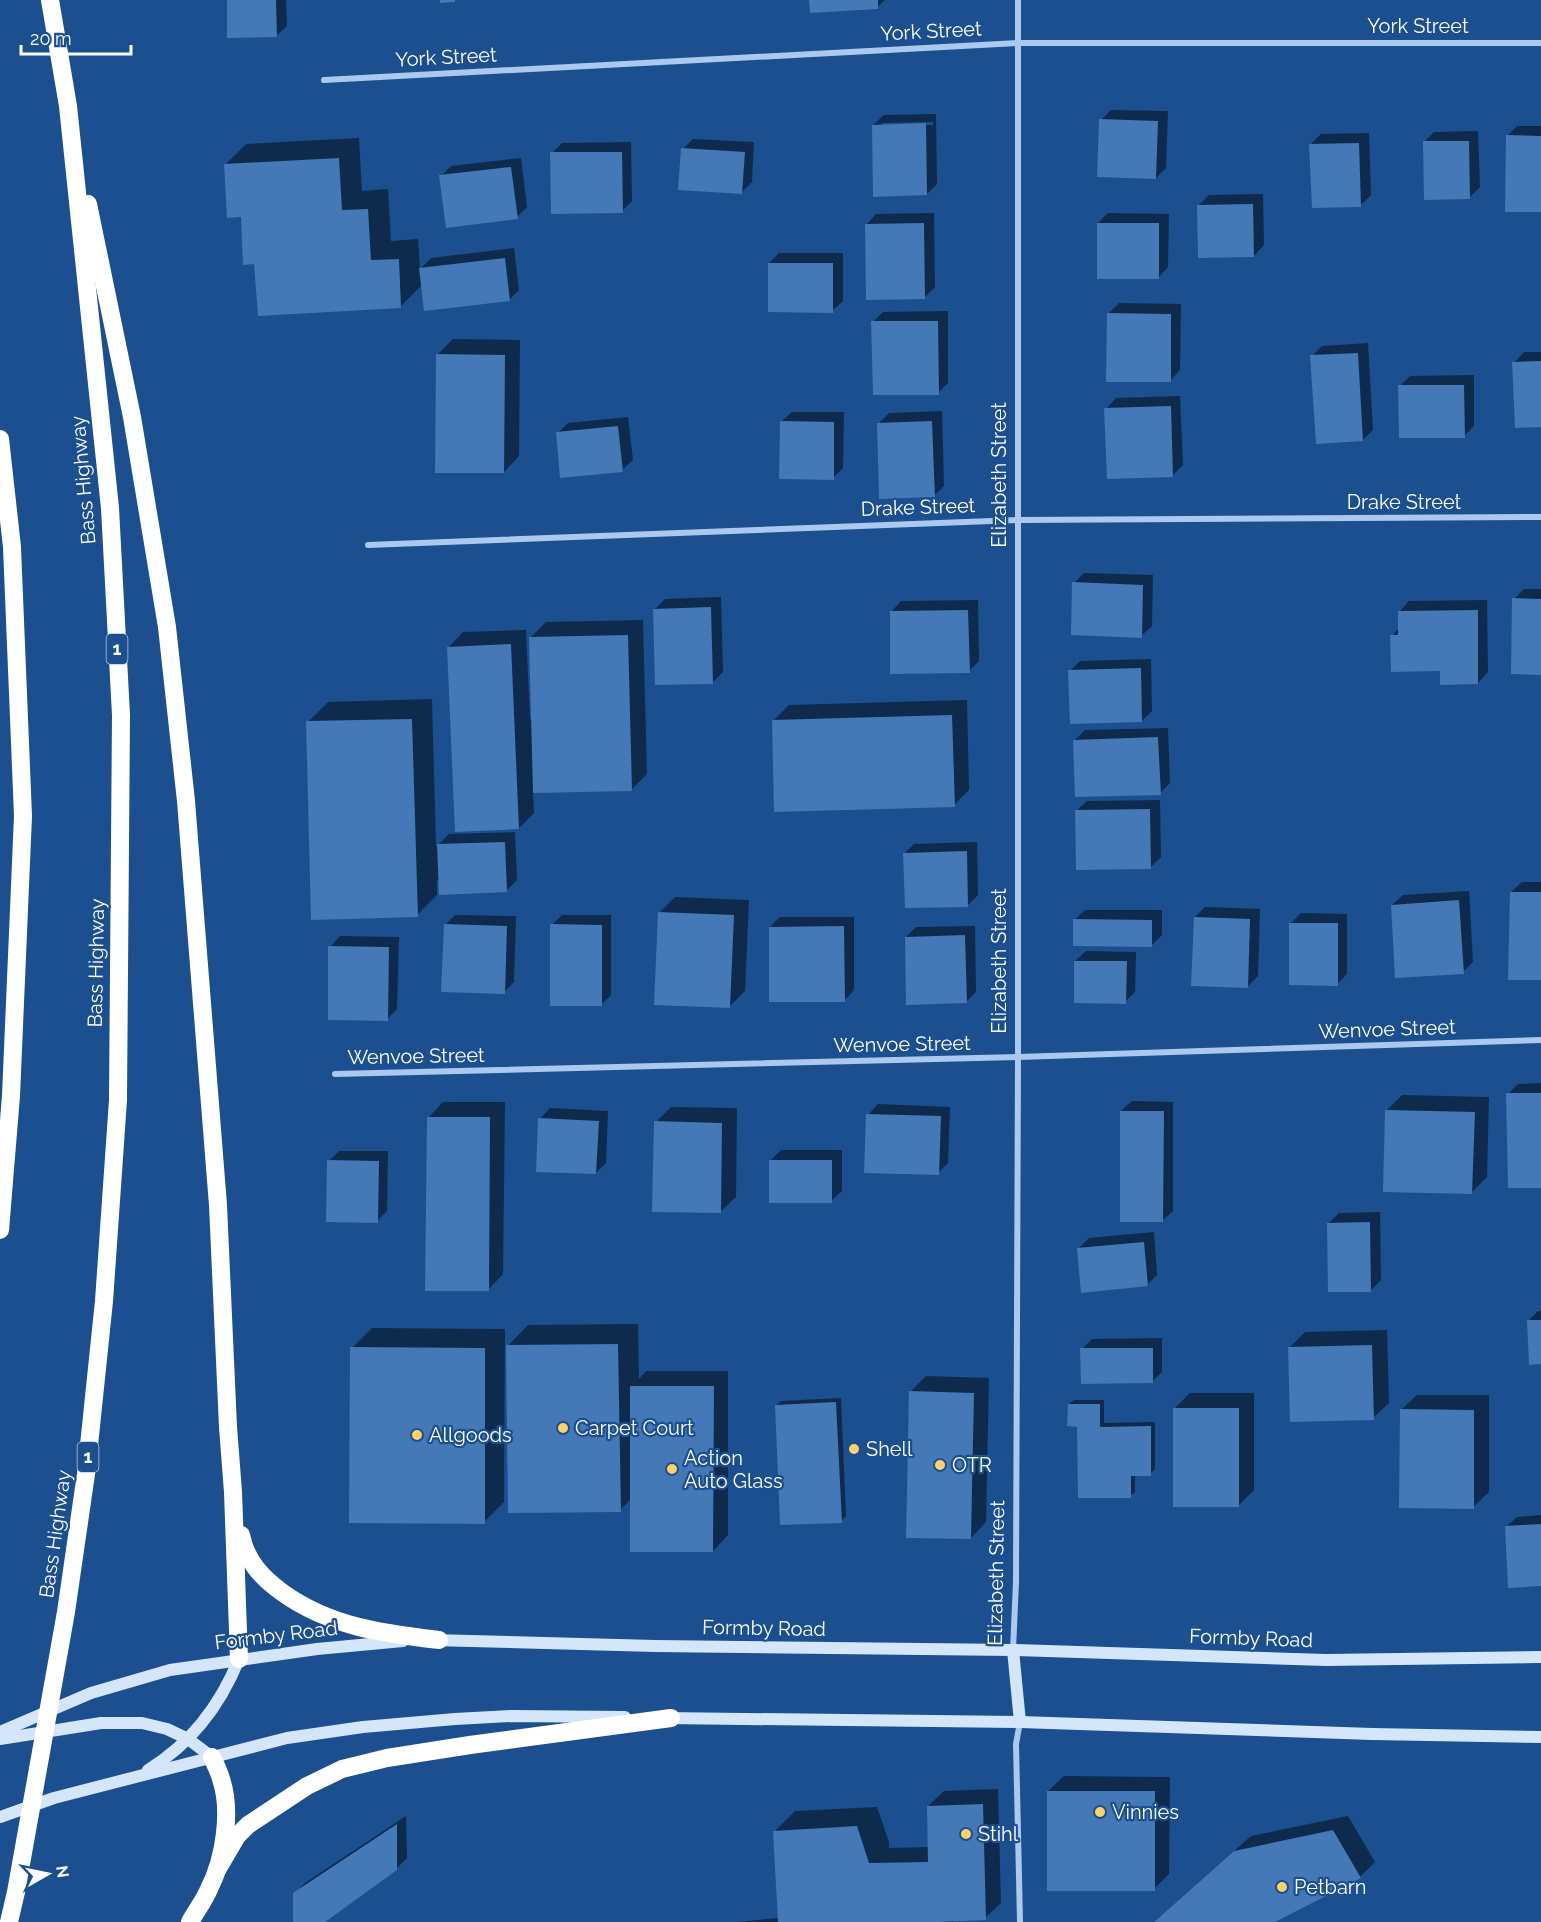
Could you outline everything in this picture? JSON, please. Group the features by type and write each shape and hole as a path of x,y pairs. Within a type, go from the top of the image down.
{"highway":[{"name":"Bass Highway","path":"9,1922 66,1612 86,1474 104,1301 118,1100 121,727 110,508 68,106 50,0"},
{"path":"68,106 132,417 167,627 186,801 217,1194 233,1492 239,1659"},
{"path":"0,439 12,547 23,816 11,1095 0,1230"},
{"path":"233,1492 243,1545 248,1557 264,1578 278,1590 295,1602 332,1621 386,1634 439,1640"},
{"path":"190,1922 237,1836 248,1825 307,1786 342,1769 387,1758 470,1745 671,1718"},
{"path":"212,1757 222,1780 226,1803 222,1852 218,1870"}],"main road":[{"name":"Formby Road","path":"0,1732 75,1700 170,1670 239,1659 391,1642 439,1640 655,1646 1013,1650 1326,1660 1541,1658"},
{"name":"Elizabeth Street","path":"1013,1650 1020,1722"},
{"path":"140,1775 162,1761 213,1711 239,1659"},
{"path":"0,1816 54,1798 287,1738 411,1722 511,1716 1020,1722 1372,1734 1541,1737"},
{"path":"0,1738 119,1721 152,1725 188,1738 212,1757"}],"street":[{"name":"Elizabeth Street","path":"1013,1650 1016,1570 1018,1057 1018,0"},
{"name":"York Street","path":"324,80 1018,43 1541,43"},
{"name":"Drake Street","path":"368,545 1018,520 1541,517"},
{"name":"Wenvoe Street","path":"335,1074 1018,1057 1541,1040"},
{"name":"Elizabeth Street","path":"1020,1722 1016,1744 1020,1922"}],"building":[{"path":"227,0 276,0 277,37 227,38"},
{"path":"440,0 455,0 455,2 440,3"},
{"path":"809,0 878,0 878,9 810,13"},
{"path":"1099,119 1158,121 1156,179 1097,177"},
{"path":"926,123 927,195 873,197 872,125"},
{"path":"1506,135 1541,136 1541,212 1505,212"},
{"path":"1423,141 1469,141 1470,199 1424,200"},
{"path":"1359,143 1361,207 1312,208 1309,144"},
{"path":"681,148 745,152 742,194 678,190"},
{"path":"550,152 622,152 623,213 551,214"},
{"path":"339,158 342,210 368,209 371,260 399,259 401,308 258,316 254,264 243,265 241,217 227,218 224,164"},
{"path":"511,167 518,219 446,228 439,175"},
{"path":"1253,204 1254,257 1198,258 1197,205"},
{"path":"924,223 925,299 866,300 865,224"},
{"path":"1097,223 1159,223 1159,279 1097,279"},
{"path":"505,258 510,301 424,311 419,268"},
{"path":"768,263 833,263 833,313 768,312"},
{"path":"1107,313 1171,314 1171,382 1106,382"},
{"path":"871,321 938,321 939,395 873,395"},
{"path":"1358,353 1363,441 1316,444 1310,355"},
{"path":"436,354 505,355 504,473 435,473"},
{"path":"1541,361 1541,427 1515,428 1512,362"},
{"path":"1398,385 1464,385 1465,438 1399,438"},
{"path":"1171,406 1173,477 1107,479 1104,408"},
{"path":"780,421 834,422 834,480 779,479"},
{"path":"932,421 935,497 879,499 877,423"},
{"path":"618,426 623,472 560,478 556,432"},
{"path":"1072,582 1143,585 1142,638 1071,635"},
{"path":"1512,598 1541,599 1541,675 1511,674"},
{"path":"711,607 713,684 655,685 653,609"},
{"path":"968,610 970,673 890,674 890,611"},
{"path":"1478,610 1478,684 1440,685 1440,671 1391,672 1390,635 1398,635 1398,611"},
{"path":"628,635 632,791 533,793 529,637"},
{"path":"511,644 519,829 455,832 447,647"},
{"path":"1141,668 1142,722 1070,724 1068,670"},
{"path":"952,715 955,807 774,812 772,720"},
{"path":"412,719 418,917 311,920 306,721"},
{"path":"1158,737 1161,795 1075,797 1073,740"},
{"path":"1150,809 1151,869 1076,870 1075,810"},
{"path":"505,842 507,892 439,895 437,844"},
{"path":"967,851 968,907 905,908 903,853"},
{"path":"1510,892 1541,892 1541,980 1508,980"},
{"path":"1459,900 1464,974 1395,978 1391,905"},
{"path":"658,912 734,915 730,1008 654,1005"},
{"path":"1194,917 1250,919 1248,988 1191,986"},
{"path":"1073,919 1152,920 1152,947 1073,946"},
{"path":"1289,923 1338,923 1338,986 1289,985"},
{"path":"444,924 507,926 505,994 441,992"},
{"path":"550,924 602,925 602,1006 550,1006"},
{"path":"844,926 845,1002 769,1002 769,927"},
{"path":"965,935 967,1003 906,1005 905,937"},
{"path":"328,946 389,947 388,1021 328,1020"},
{"path":"1074,961 1127,961 1126,1004 1074,1003"},
{"path":"1506,1093 1541,1093 1541,1188 1508,1188"},
{"path":"1385,1110 1475,1112 1472,1194 1383,1192"},
{"path":"1120,1111 1164,1111 1163,1222 1120,1222"},
{"path":"866,1114 941,1116 939,1175 864,1173"},
{"path":"427,1117 490,1117 489,1291 425,1291"},
{"path":"538,1118 599,1121 596,1174 536,1172"},
{"path":"654,1121 722,1123 721,1213 652,1212"},
{"path":"327,1160 379,1161 378,1223 326,1222"},
{"path":"769,1160 832,1160 832,1203 769,1203"},
{"path":"1370,1222 1371,1292 1328,1292 1327,1223"},
{"path":"1144,1242 1148,1286 1081,1293 1077,1248"},
{"path":"1527,1320 1541,1320 1541,1364 1529,1365"},
{"name":"Carpet Court","path":"618,1344 621,1512 508,1513 506,1345"},
{"path":"1372,1345 1374,1420 1290,1422 1288,1347"},
{"name":"Allgoods","path":"350,1347 485,1348 485,1524 349,1523"},
{"path":"1080,1348 1153,1348 1153,1383 1081,1384"},
{"name":"Action Auto Glass","path":"630,1386 714,1386 713,1552 630,1552"},
{"name":"OTR","path":"909,1391 974,1393 971,1539 906,1538"},
{"path":"836,1402 842,1523 780,1525 775,1405"},
{"path":"1068,1404 1100,1404 1100,1427 1151,1426 1151,1476 1131,1476 1131,1498 1078,1498 1077,1427 1067,1426"},
{"path":"1173,1408 1239,1408 1239,1507 1173,1507"},
{"path":"1400,1409 1474,1410 1474,1509 1399,1508"},
{"path":"1541,1524 1541,1586 1508,1588 1505,1526"},
{"path":"1047,1791 1155,1791 1155,1891 1047,1891"},
{"path":"983,1804 986,1920 778,1922 773,1831 857,1826 869,1863 928,1862 927,1806"},
{"path":"397,1824 397,1870 325,1922 293,1922 293,1893"},
{"path":"1333,1830 1361,1878 1275,1922 1154,1922 1234,1851"}],"place":[{"name":"Carpet Court","path":"563,1428"},
{"name":"Allgoods","path":"417,1435"},
{"name":"Shell","path":"854,1449"},
{"name":"OTR","path":"940,1465"},
{"name":"Action Auto Glass","path":"672,1469"},
{"name":"Vinnies","path":"1100,1812"},
{"name":"Stihl","path":"966,1834"},
{"name":"Petbarn","path":"1282,1887"}]}
